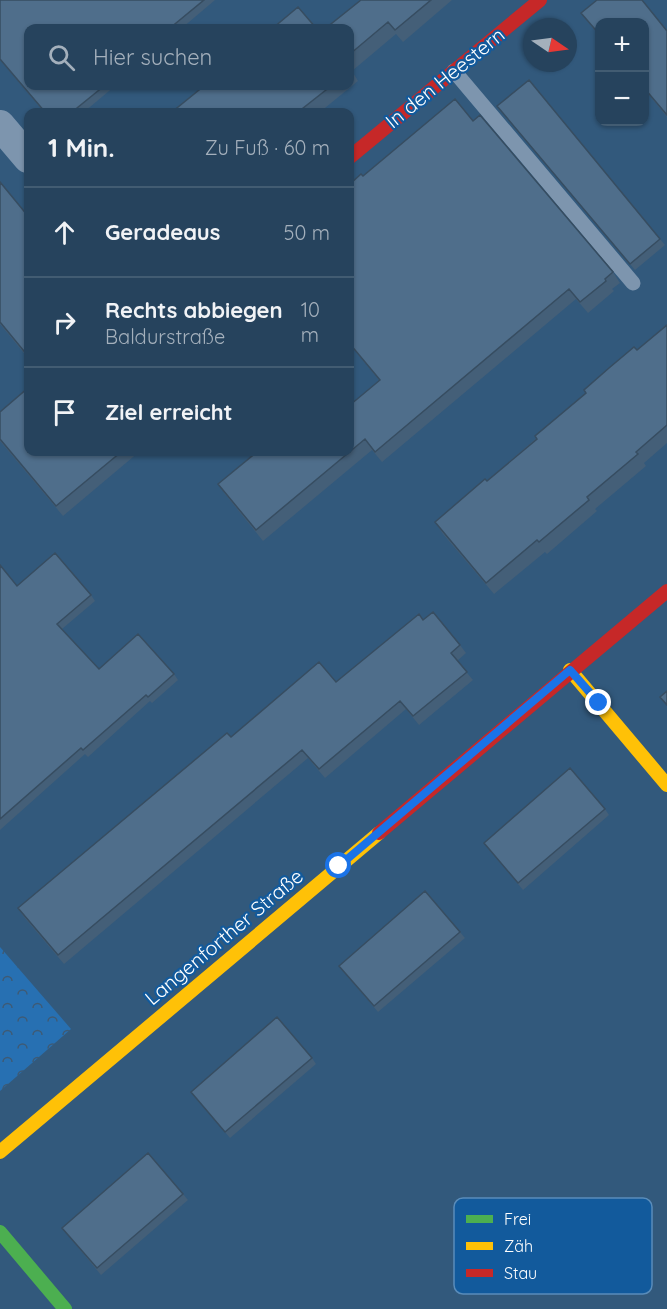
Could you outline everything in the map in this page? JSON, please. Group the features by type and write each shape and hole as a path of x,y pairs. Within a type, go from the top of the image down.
{"main road":[{"name":"In den Heestern","path":"354,154 540,0"},
{"name":"Langenforther Straße","path":"0,1152 570,670 667,591"},
{"path":"570,670 667,784"},
{"path":"0,1232 65,1309"}],"street":[{"path":"0,124 24,153"}],"lane":[{"path":"454,71 633,283"}],"green space":[{"path":"0,947 71,1029 0,1091"}],"building":[{"path":"0,0 204,0 175,24 24,24 24,87 0,59"},
{"path":"361,0 431,0 395,30 388,22 354,51 354,24 331,24"},
{"path":"597,0 642,0 667,31 667,115 649,94 649,18 595,18 595,29 581,13"},
{"path":"298,7 313,24 278,24"},
{"path":"529,80 660,239 630,264 497,106"},
{"path":"26,90 99,90 77,108 42,108"},
{"path":"199,90 326,90 303,108 177,108"},
{"path":"455,99 473,121 480,115 613,272 605,279 606,281 580,302 569,289 375,452 365,439 354,449 354,402 380,380 354,349 354,180 361,174 363,176"},
{"path":"0,182 24,211 24,351 0,322"},
{"path":"667,325 667,425 636,452 638,454 587,497 589,500 486,583 435,522 537,439 535,436 586,393 584,390 609,368 634,347 637,350"},
{"path":"24,391 24,456 116,456 56,506 0,439 0,412"},
{"path":"252,456 344,456 256,530 218,484"},
{"path":"55,553 91,595 57,624 99,669 138,634 174,674 148,697 146,695 83,750 81,748 0,819 0,565 17,586"},
{"path":"433,612 460,645 451,653 467,672 413,716 400,701 319,769 302,750 58,955 18,908 227,733 231,737 319,662 336,682 419,614 423,620"},
{"path":"667,691 667,705 660,697"},
{"path":"570,768 605,809 518,883 484,843"},
{"path":"425,891 460,932 374,1006 339,966"},
{"path":"277,1017 312,1058 225,1132 191,1092"},
{"path":"148,1153 183,1194 97,1268 62,1228"}],"traffic: fast":[{"path":"0,1232 65,1309"}],"traffic: slow":[{"path":"570,670 667,785"},
{"path":"0,1152 379,833"}],"traffic: jam":[{"path":"354,154 540,0"},
{"path":"379,833 667,591"}],"route":[{"path":"339,866 570,670 599,703"}]}
